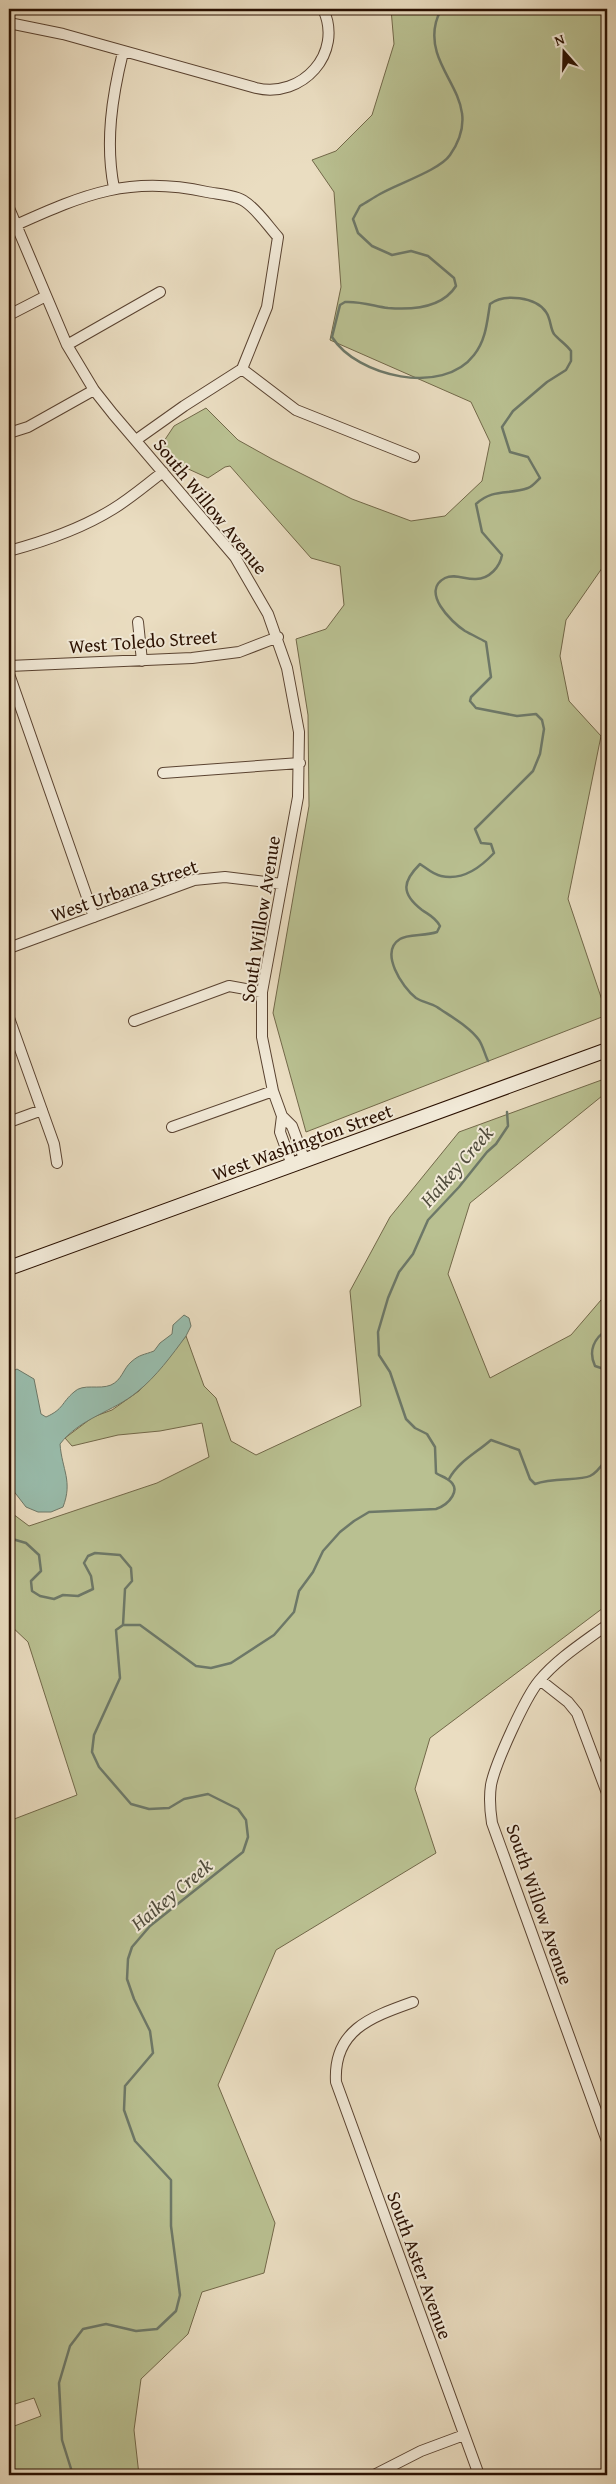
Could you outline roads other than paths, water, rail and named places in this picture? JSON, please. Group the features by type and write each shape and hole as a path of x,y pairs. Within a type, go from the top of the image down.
{"main road":[{"name":"West Washington Street","path":"9,1268 607,1050"}],"street":[{"path":"9,23 63,34 256,88 274,90 290,87 310,76 324,55 328,34 322,9"},
{"path":"114,188 109,160 109,138 114,91 123,52"},
{"path":"16,226 77,199 114,188 144,185 168,186 244,200 278,237 267,307 242,369 184,406 136,440"},
{"name":"South Willow Avenue","path":"9,208 67,345 94,390 235,557 257,591 278,637 295,699 300,762 298,797 262,992 262,1037 273,1091 282,1116 280,1132 298,1163"},
{"path":"67,345 160,292"},
{"path":"9,315 46,296"},
{"path":"242,369 296,410 414,457"},
{"path":"9,433 28,427 94,390"},
{"path":"9,551 51,539 85,525 114,509 163,472"},
{"path":"138,622 142,661"},
{"name":"West Toledo Street","path":"9,666 192,658 238,652 278,637"},
{"path":"9,674 94,917"},
{"path":"163,773 300,762"},
{"name":"West Urbana Street","path":"9,948 194,880 225,877 282,884"},
{"path":"134,1021 229,986 262,992"},
{"path":"9,1018 54,1144 58,1163"},
{"path":"172,1127 273,1091"},
{"path":"9,1122 42,1110"},
{"name":"South Willow Avenue","path":"607,1625 575,1648 540,1680 523,1710 495,1771 490,1796 492,1823 533,1934 537,1952 605,2127 607,2141"},
{"path":"540,1680 568,1702 577,1713 607,1793"},
{"name":"South Aster Avenue","path":"413,2002 379,2014 360,2025 346,2041 337,2065 339,2095 479,2475"},
{"path":"374,2475 421,2451 464,2435"}],"waterway":[{"name":"Haikey Creek","path":"442,9 436,22 434,40 438,56 459,102 462,118 460,135 445,161 387,190 360,206 353,219 358,233 372,246 392,255 411,251 428,256 454,278 456,286 443,299 416,308 388,308 345,302 340,305 332,337 344,351 360,362 380,371 422,378 442,375 460,368 474,355 485,331 490,304 503,298 520,298 535,303 546,312 554,334 571,351 571,361 566,370 547,382 513,411 502,427 510,452 528,457 540,478 530,487 495,494 482,499 476,504 482,532 502,555 499,564 493,572 485,577 472,579 453,576 445,578 438,584 436,590 440,606 452,621 465,631 486,642 491,677 471,697 470,701 476,708 517,716 536,714 542,720 544,729 540,754 533,771 475,829 481,843 491,844 494,853 489,858 477,868 464,875 449,877 438,875 420,864 414,870 407,882 407,892 415,904 434,918 440,926 437,932 403,937 394,945 392,952 395,969 410,993 416,998 437,1007 475,1035 488,1061"},
{"name":"Haikey Creek","path":"73,2475 62,2440 59,2383 70,2346 83,2329 106,2324 136,2331 157,2329 176,2311 180,2295 171,2226 171,2180 135,2141 124,2110 125,2086 153,2053 150,2031 134,1999 127,1979 128,1959 132,1947 150,1926 243,1852 248,1837 246,1820 238,1809 208,1794 184,1799 169,1808 149,1809 131,1804 99,1767 92,1752 94,1735 120,1678 116,1630 123,1625 140,1625 196,1666 211,1668 231,1663 274,1635 294,1612 299,1591 313,1572 323,1551 340,1532 354,1521 369,1512 436,1509 449,1500 454,1492 454,1487 446,1478 436,1473 435,1447 427,1434 415,1428 406,1419 390,1372 379,1355 378,1332 388,1298 399,1272 413,1254 428,1220 496,1144 508,1126 507,1112"},
{"path":"607,1330 602,1333 592,1350 595,1366 607,1370"},
{"path":"449,1479 462,1463 491,1440 519,1450 530,1479 535,1484 549,1480 590,1476 598,1470 607,1458"},
{"name":"Haikey Creek","path":"9,1538 26,1543 39,1555 41,1571 31,1581 32,1591 40,1596 54,1599 63,1595 78,1596 93,1589 91,1576 84,1563 88,1556 95,1553 120,1555 131,1568 132,1581 125,1589 123,1625"}]}
